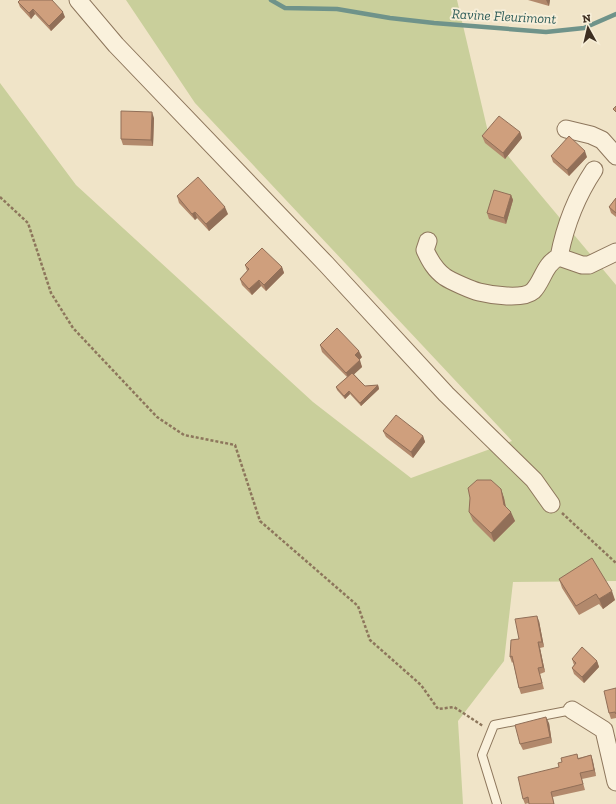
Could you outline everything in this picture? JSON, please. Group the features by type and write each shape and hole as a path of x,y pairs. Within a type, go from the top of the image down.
{"street":[{"path":"78,0 116,45 326,264 446,394 534,480 552,504"},
{"path":"566,129 591,135 602,140 616,156"},
{"path":"559,257 564,233 570,216 582,188 594,170"},
{"path":"428,241 426,250 432,266 445,277 478,292 505,296 524,296 533,291 547,267 554,259 559,257 582,265 589,265 616,252"},
{"path":"572,710 604,730 616,782"}],"lane":[{"path":"497,804 482,755 494,725 572,710"}],"path":[{"path":"0,197 28,223 51,294 73,328 157,417 184,435 234,445 260,521 358,606 370,640 421,685 438,709 454,707 486,728 494,725"},
{"path":"552,504 616,563"}],"green space":[{"path":"126,0 457,0 488,132 616,285 616,581 513,582 504,661 458,721 463,804 0,804 0,83 76,185 313,402 411,478 512,441 195,103"}],"building":[{"path":"20,0 52,0 63,12 49,26 33,9 29,13 18,2"},
{"path":"121,111 152,112 151,140 121,139"},
{"path":"499,116 520,132 503,153 482,136"},
{"path":"569,136 585,151 567,170 551,156"},
{"path":"198,177 225,207 206,224 195,212 192,214 177,196"},
{"path":"494,190 511,195 504,218 487,213"},
{"path":"616,198 616,213 609,207"},
{"path":"262,248 282,267 264,285 259,280 249,289 240,279 249,269 245,265"},
{"path":"337,328 359,351 355,355 360,360 346,373 320,345"},
{"path":"352,373 365,386 378,385 360,403 349,391 344,396 336,387"},
{"path":"396,415 423,436 411,452 383,431"},
{"path":"477,480 491,480 501,489 504,505 511,512 491,533 469,512 470,498 468,488"},
{"path":"592,558 612,591 599,599 596,594 576,606 559,579"},
{"path":"537,616 542,642 538,642 543,667 538,668 542,683 519,688 512,656 510,657 511,640 519,639 515,619"},
{"path":"582,647 597,661 582,677 572,668 576,663 572,659"},
{"path":"616,688 616,714 615,712 609,713 604,691"},
{"path":"546,717 550,737 520,744 515,725"},
{"path":"577,754 578,759 591,755 594,770 580,773 583,784 551,792 554,804 529,804 528,797 523,799 518,777 559,767 558,763 562,762 561,758"}],"waterway":[{"name":"Ravine Fleurimont","path":"271,0 285,8 337,9 390,18 434,23 546,32 584,28 616,14"}]}
